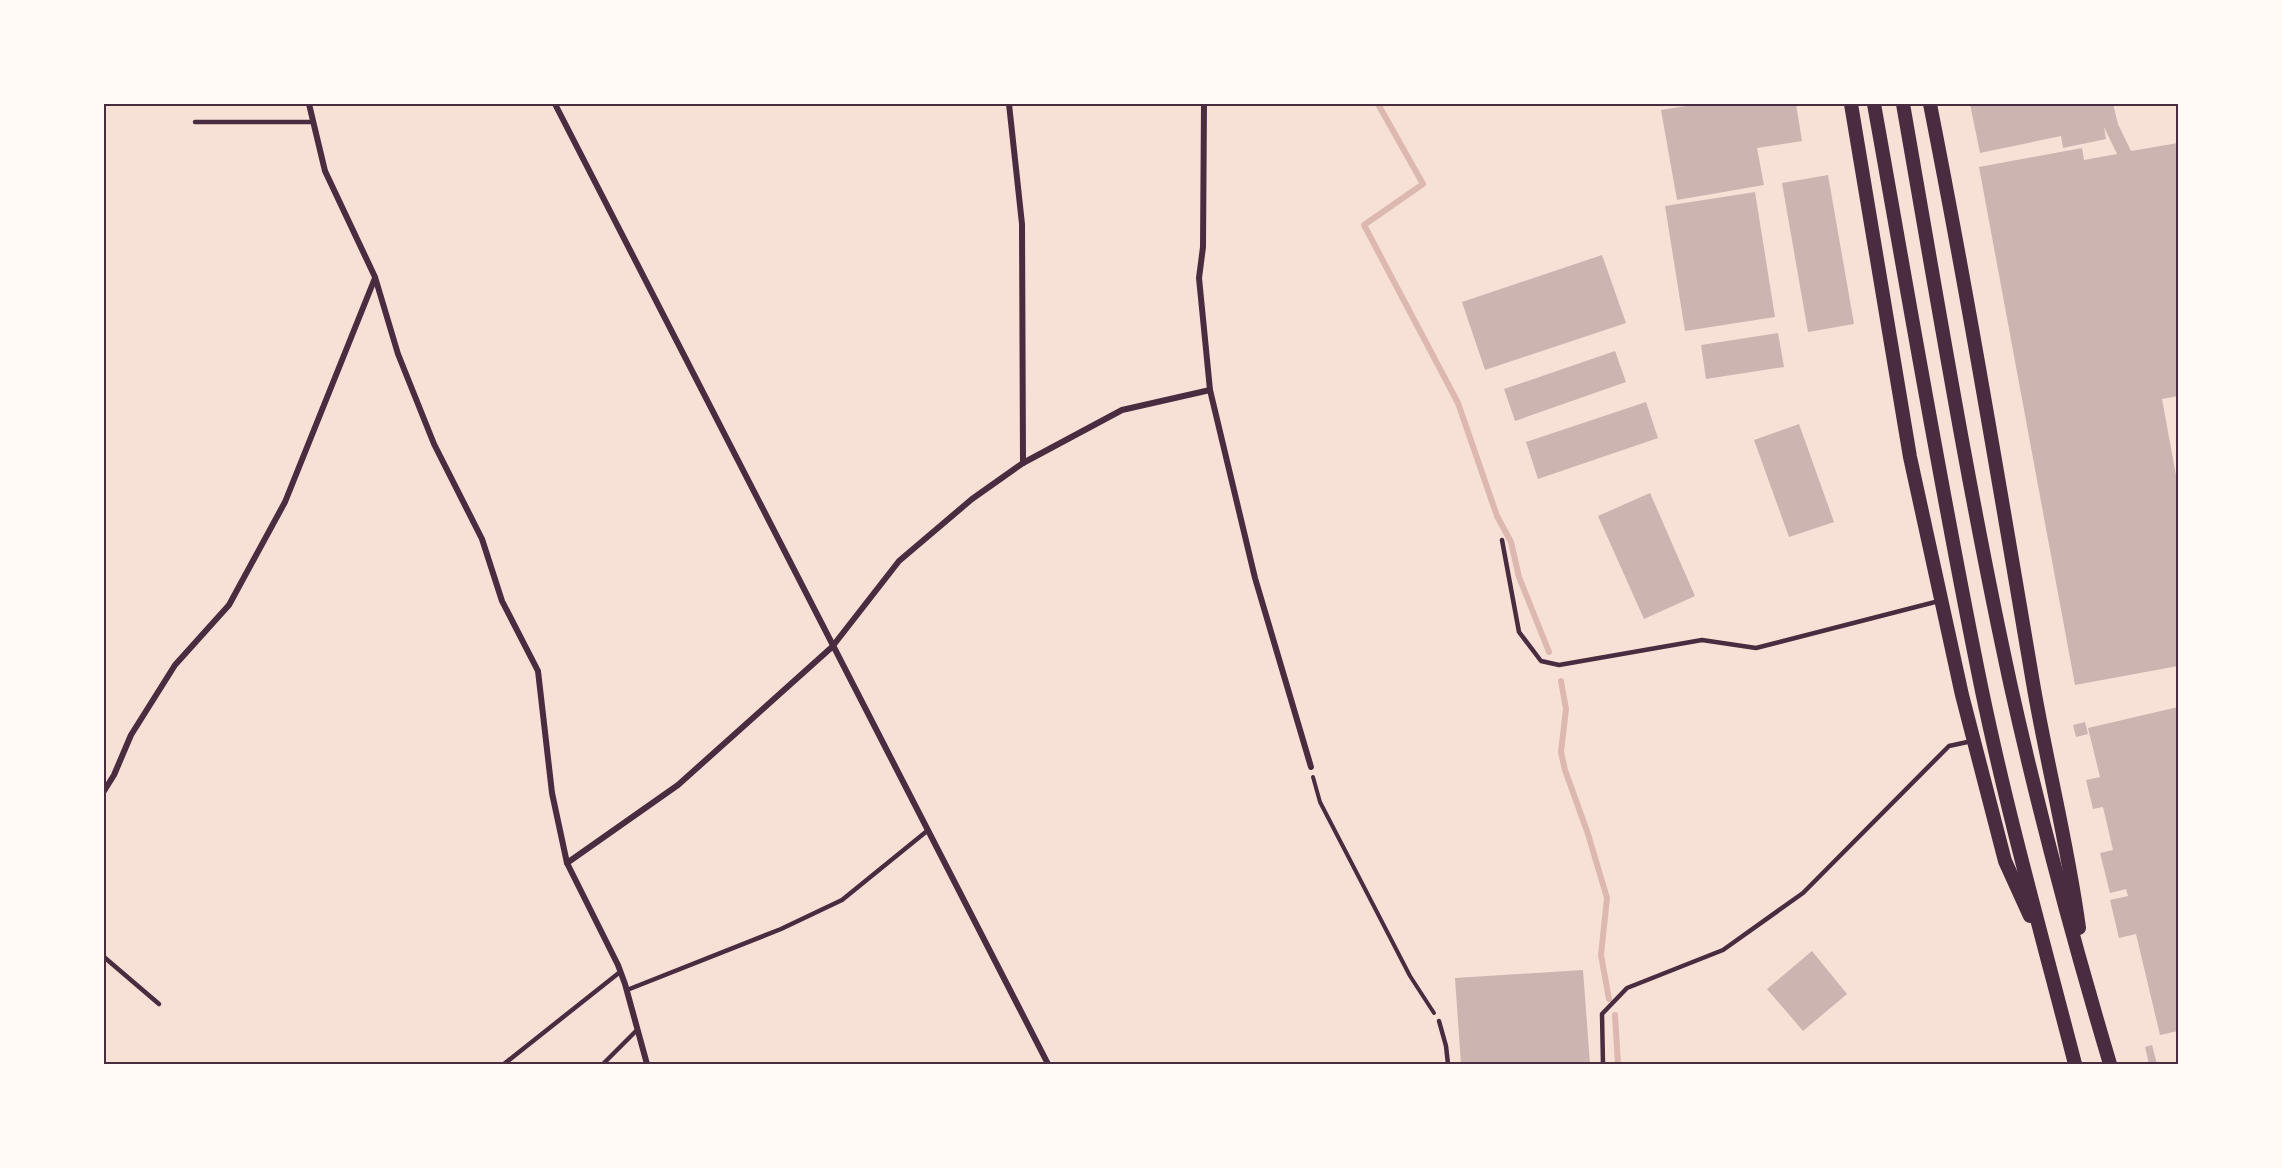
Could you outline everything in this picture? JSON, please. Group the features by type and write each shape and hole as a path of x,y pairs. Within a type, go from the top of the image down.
{"highway":[{"path":"1851,104 1910,457 1941,601 2005,861 2046,951"},
{"path":"1874,104 1937,456 1983,693 2075,1065"},
{"path":"1903,104 1965,455 2011,688 2086,986 2110,1065"},
{"path":"1930,104 1980,371 2040,723 2071,871 2086,986"}],"street":[{"path":"309,104 325,171 375,277 398,354 434,444 482,539 502,601 538,671 552,793 567,863 620,972 627,990 646,1065"},
{"path":"555,104 1048,1065"},
{"path":"1009,104 1022,224 1023,463"},
{"path":"1204,104 1203,247 1199,278 1210,390 1256,578 1311,767"},
{"path":"104,790 114,775 131,735 175,665 229,605 285,502 375,277"},
{"path":"567,863 678,784 832,647 898,561 972,499 1023,463 1122,410 1210,390"}],"lane":[{"path":"195,122 313,122"},
{"path":"1502,540 1519,632 1541,662 1559,664 1702,640 1756,648 1941,601"},
{"path":"1603,1065 1602,1014 1627,988 1723,950 1759,925 1803,893 1949,746 1974,740"},
{"path":"627,990 782,929 842,900 927,831"},
{"path":"104,957 159,1004"},
{"path":"504,1065 620,972"},
{"path":"1439,1021 1446,1046 1448,1065"},
{"path":"603,1065 638,1030"}],"path":[{"path":"1311,767 1320,802 1410,976 1439,1021"}],"building":[{"path":"1699,104 1796,104 1802,141 1757,148 1764,185 1677,200 1661,110"},
{"path":"1970,104 2113,104 2118,124 2131,151 2178,143 2178,396 2162,399 2178,486 2178,666 2075,685 1979,167 2082,148 2084,160 2117,154 2104,127 2106,139 2063,148 2061,136 1980,153"},
{"path":"1828,175 1854,324 1808,332 1782,183"},
{"path":"1755,192 1775,317 1685,331 1665,206"},
{"path":"1602,255 1626,323 1485,370 1462,302"},
{"path":"1778,333 1784,367 1706,379 1701,345"},
{"path":"1615,351 1626,382 1515,421 1504,389"},
{"path":"1646,402 1658,438 1538,479 1526,442"},
{"path":"1799,424 1834,522 1789,537 1754,440"},
{"path":"1650,493 1695,596 1644,619 1598,516"},
{"path":"2178,707 2178,1031 2160,1035 2136,934 2119,938 2110,900 2128,896 2126,889 2110,893 2100,853 2113,850 2103,807 2093,809 2086,780 2100,777 2088,728"},
{"path":"2085,722 2088,734 2076,737 2073,725"},
{"path":"1812,951 1847,994 1803,1031 1767,989"},
{"path":"1583,970 1590,1064 1461,1064 1455,978"},
{"path":"2152,1045 2157,1064 2149,1064 2145,1047"}],"waterway":[{"path":"1378,104 1423,184 1364,225 1458,403 1497,516 1511,542 1519,577 1549,652"},
{"path":"1561,681 1566,709 1561,752 1607,898 1601,955 1609,999"},
{"path":"1615,1015 1618,1064"}]}
